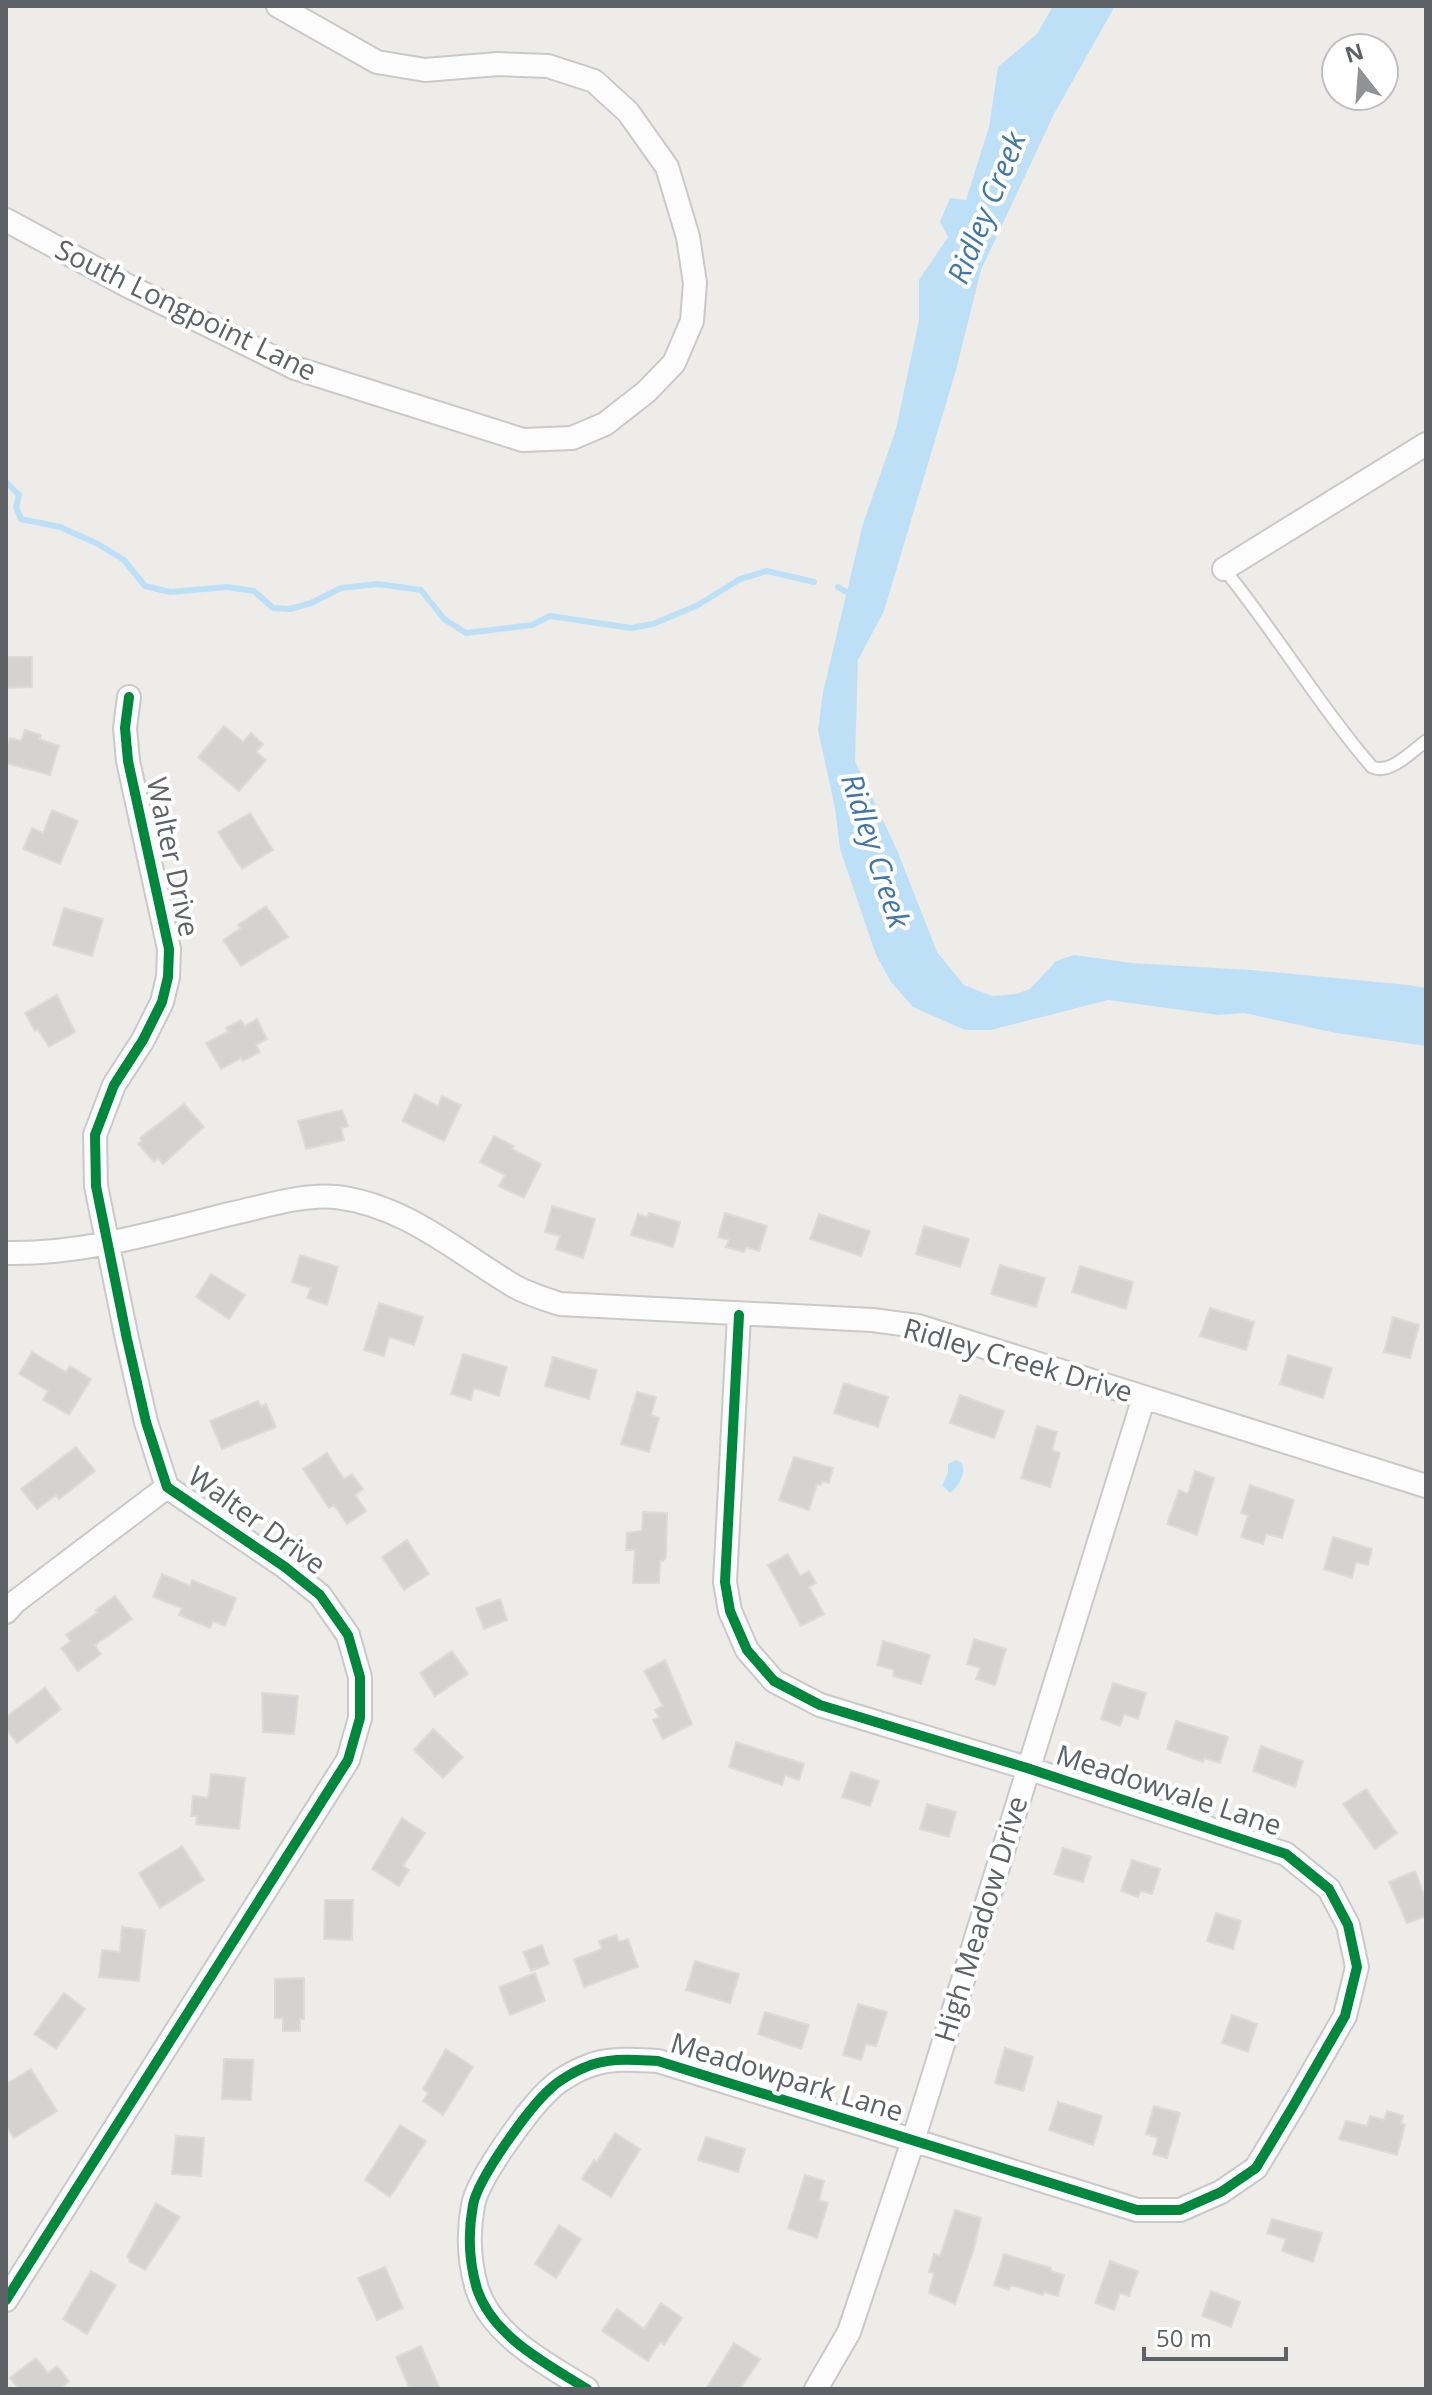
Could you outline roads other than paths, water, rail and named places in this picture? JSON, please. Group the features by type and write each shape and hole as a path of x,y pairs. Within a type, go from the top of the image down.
{"street":[{"name":"South Longpoint Lane","path":"6,220 128,286 295,368 523,440 572,438 605,424 646,392 674,363 692,321 695,283 688,237 667,167 628,112 594,81 548,66 498,64 425,70 377,62 278,6"},
{"path":"1224,569 1426,444"},
{"name":"Walter Drive","path":"6,2300 348,1760 360,1718 360,1677 348,1635 320,1595 285,1567 167,1487 146,1422 96,1186 95,1135 114,1085 143,1040 162,1002 168,977 169,949 128,761 125,728 129,697"},
{"name":"Ridley Creek Drive","path":"6,1253 51,1252 107,1243 290,1200 335,1197 390,1210 461,1250 517,1288 560,1304 872,1320 918,1326 1426,1486"},
{"name":"Meadowvale Lane","path":"739,1315 725,1582 730,1611 747,1650 774,1681 820,1705 1027,1768 1286,1854 1329,1889 1348,1925 1357,1967 1345,2016 1256,2168 1221,2192 1180,2210 1137,2210 913,2141"},
{"name":"High Meadow Drive","path":"816,2389 849,2332 913,2141 1144,1397"},
{"path":"6,1612 167,1487"},
{"name":"Meadowpark Lane","path":"587,2389 528,2353 501,2328 478,2290 469,2242 474,2201 508,2139 550,2088 586,2067 618,2059 658,2061 913,2141"}],"lane":[{"path":"1224,569 1262,615 1311,688 1372,767 1379,770 1389,768 1426,741"}],"water":[{"name":"Ridley Creek","path":"1053,6 1115,6 1054,114 981,270 956,370 884,611 858,660 855,761 897,850 937,952 964,985 992,996 1016,994 1030,989 1056,961 1074,955 1132,963 1251,970 1408,985 1426,988 1426,1046 1336,1033 1244,1013 1218,1015 1108,1000 991,1030 965,1030 913,1007 891,982 876,955 840,849 835,808 818,730 823,692 863,524 896,429 919,320 919,280 948,237 940,222 950,198 966,200 989,127 998,67 1037,34"},
{"path":"956,1460 962,1463 962,1475 959,1484 950,1493 942,1485 948,1473 948,1464"}],"waterway":[{"path":"6,482 19,495 16,507 21,519 60,527 98,544 124,560 145,586 170,592 227,587 254,591 273,608 290,609 311,603 341,588 378,584 421,590 444,619 466,633 532,625 550,616 631,628 653,624 698,605 740,579 767,571 814,582"},
{"path":"838,587 852,595"}]}
